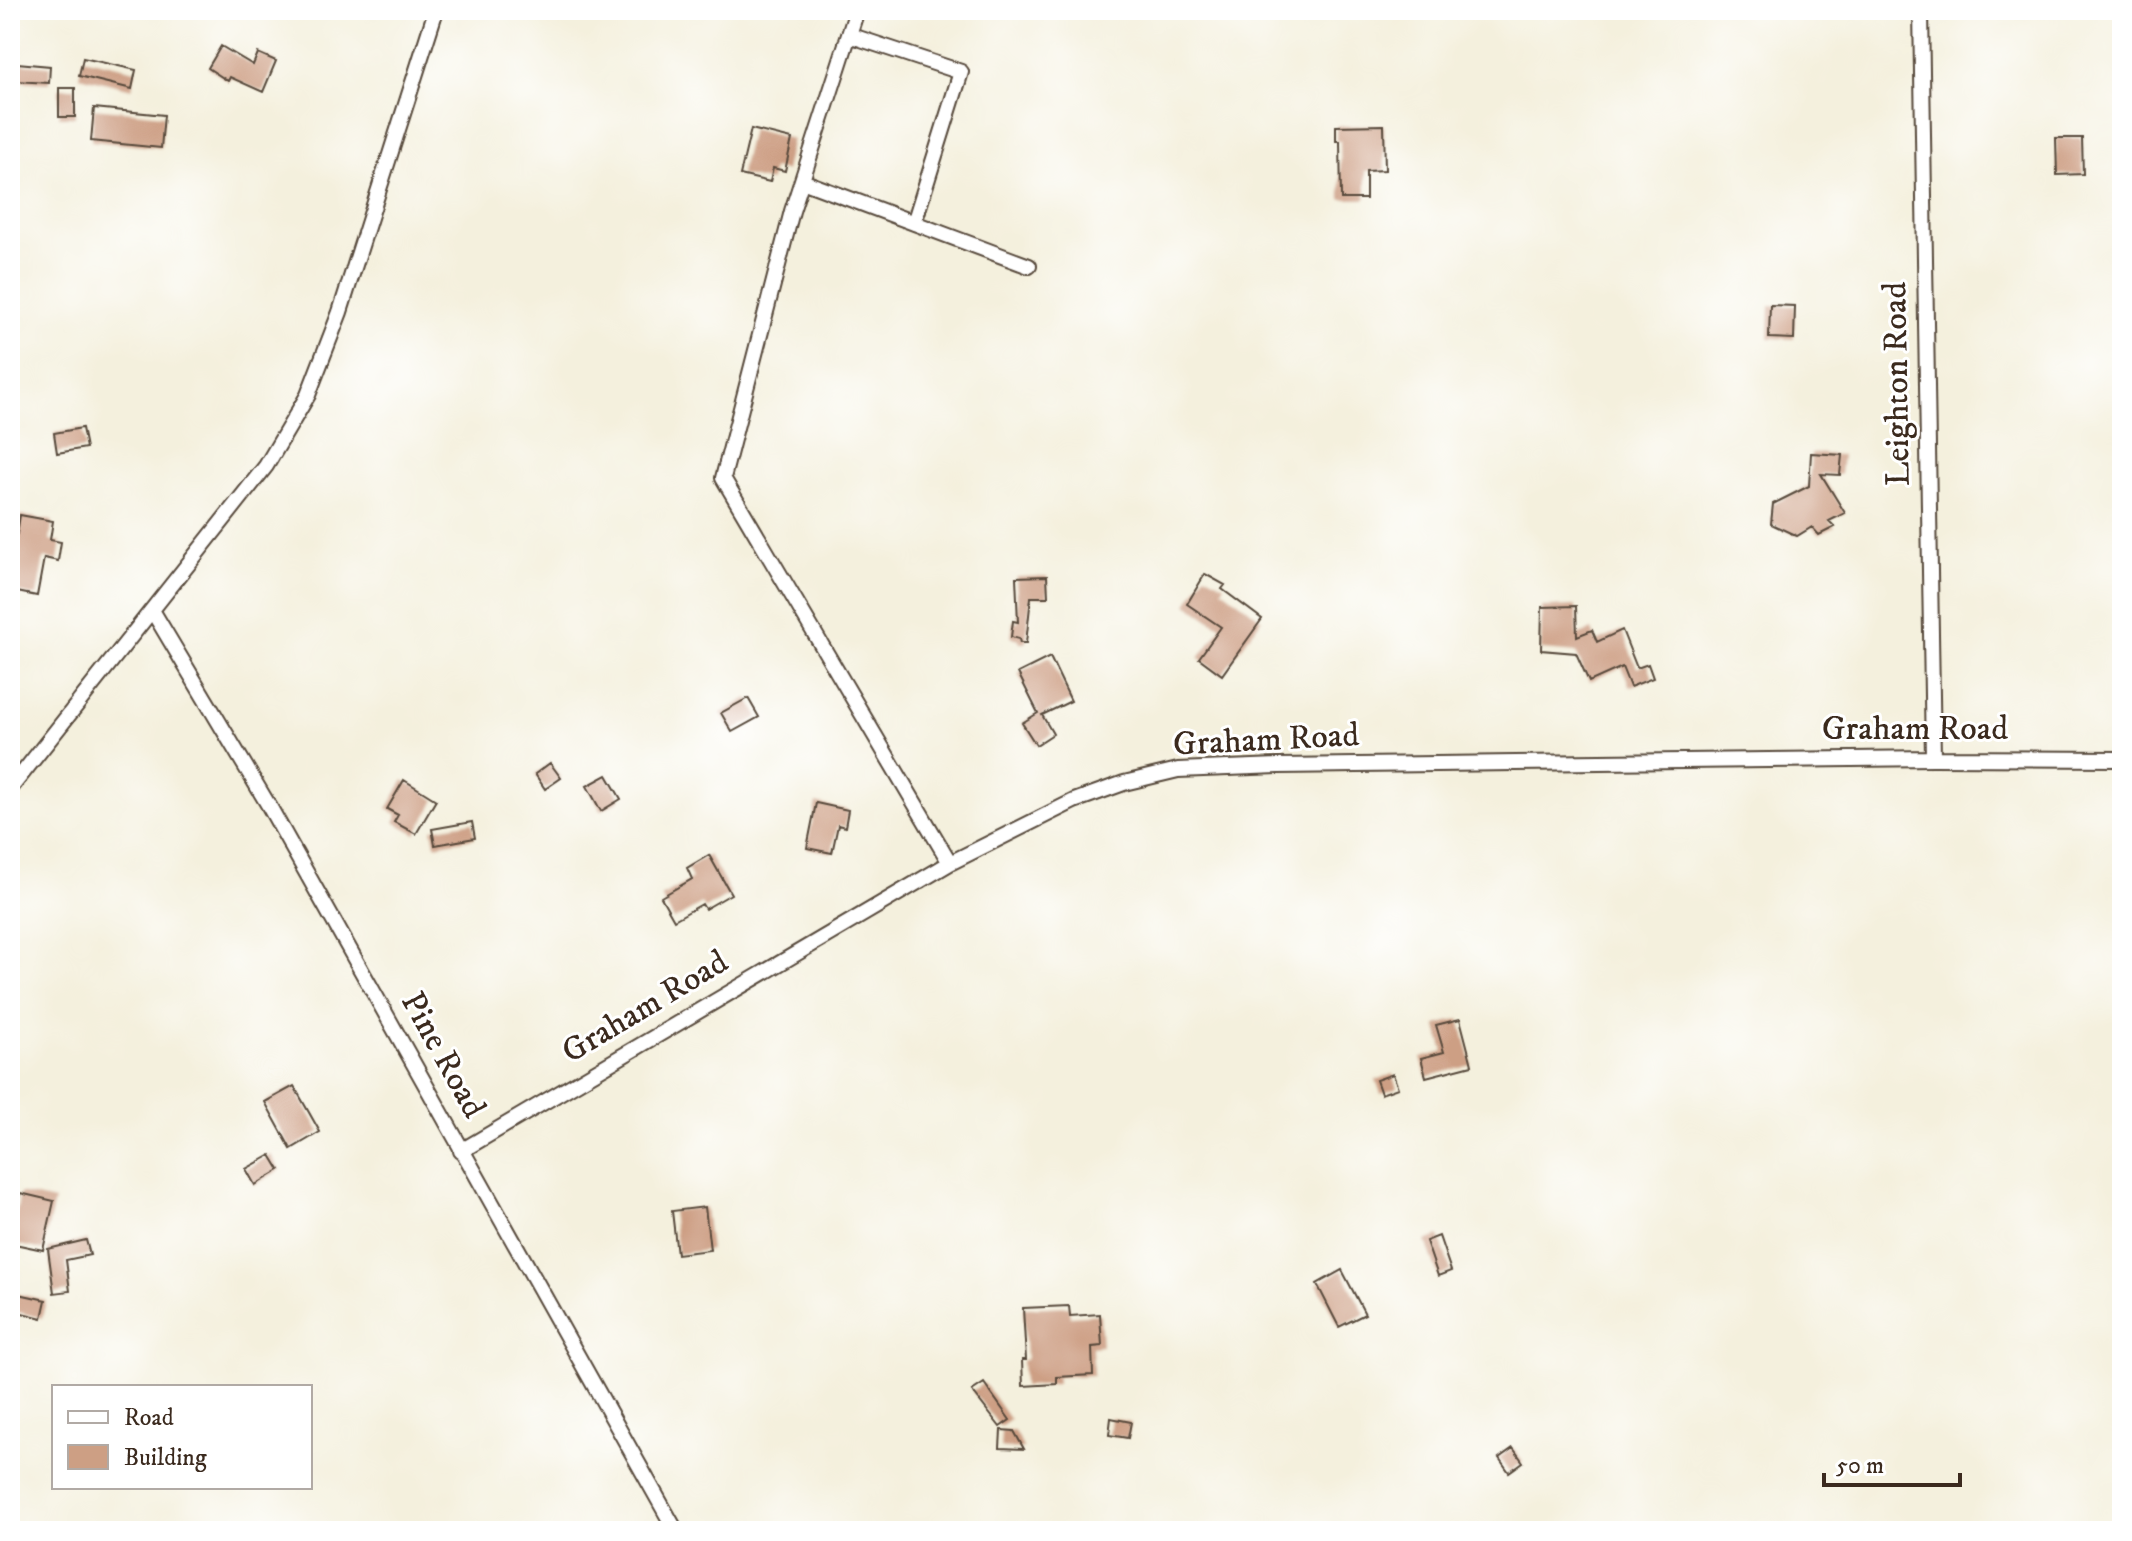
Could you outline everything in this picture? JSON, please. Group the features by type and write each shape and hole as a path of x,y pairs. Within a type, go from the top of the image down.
{"street":[{"path":"10,789 266,466 308,395 340,312 436,10"},
{"path":"857,10 802,181 723,478 950,863"},
{"name":"Leighton Road","path":"1921,10 1933,758"},
{"path":"849,35 961,72 914,223"},
{"path":"802,181 1029,266"},
{"name":"Pine Road","path":"152,610 269,806 676,1531"},
{"name":"Graham Road","path":"461,1151 950,863 1074,801 1124,783 1178,770 1278,766 1933,758 2122,759"}],"building":[{"path":"221,46 253,65 258,53 276,61 263,92 230,77 228,81 208,68"},
{"path":"83,58 136,70 132,89 79,76"},
{"path":"17,63 50,66 49,83 16,81"},
{"path":"59,88 75,88 75,117 59,117"},
{"path":"94,108 164,115 161,148 91,141"},
{"path":"1384,125 1385,170 1366,171 1366,199 1341,199 1340,141 1336,141 1336,126"},
{"path":"751,129 792,139 785,171 773,168 770,182 740,175"},
{"path":"2056,138 2082,138 2083,174 2057,175"},
{"path":"1770,305 1795,306 1794,339 1769,338"},
{"path":"82,428 86,448 57,453 54,433"},
{"path":"1811,453 1842,455 1840,475 1821,474 1845,513 1829,521 1835,527 1819,535 1812,527 1797,536 1771,524 1773,504 1809,486"},
{"path":"20,515 53,521 50,540 61,542 58,561 44,558 37,596 12,591 13,587 10,587 10,546 13,533 17,534"},
{"path":"1205,574 1225,585 1222,589 1262,619 1222,675 1199,658 1221,627 1187,604"},
{"path":"1047,576 1048,597 1031,597 1026,643 1020,643 1019,639 1011,637 1013,621 1018,622 1016,577"},
{"path":"1576,606 1577,636 1592,630 1597,642 1622,630 1637,668 1648,664 1653,678 1630,687 1622,667 1589,682 1576,653 1541,650 1542,607"},
{"path":"1050,657 1071,701 1042,715 1053,734 1036,745 1022,723 1038,713 1018,673"},
{"path":"748,698 759,717 732,732 721,713"},
{"path":"550,763 561,778 545,789 535,774"},
{"path":"607,775 621,799 601,811 587,786"},
{"path":"404,780 436,800 416,834 394,822 398,815 387,809"},
{"path":"816,803 848,810 845,827 838,825 832,853 807,848"},
{"path":"472,822 475,838 435,845 432,829"},
{"path":"709,855 731,894 705,909 702,904 674,920 661,897 692,879 687,868"},
{"path":"1460,1019 1472,1065 1426,1077 1421,1058 1444,1052 1436,1025"},
{"path":"1393,1074 1398,1088 1381,1094 1376,1080"},
{"path":"294,1086 320,1132 291,1149 265,1102"},
{"path":"271,1155 280,1170 255,1185 246,1169"},
{"path":"20,1193 54,1201 43,1250 10,1243"},
{"path":"705,1207 710,1250 677,1254 672,1211"},
{"path":"1439,1236 1451,1271 1438,1276 1426,1241"},
{"path":"86,1240 90,1255 66,1260 70,1291 54,1293 48,1249"},
{"path":"1342,1270 1365,1314 1339,1327 1317,1284"},
{"path":"10,1292 46,1300 42,1318 10,1310"},
{"path":"1069,1306 1070,1316 1100,1314 1102,1346 1092,1347 1093,1375 1057,1377 1057,1384 1023,1386 1022,1360 1026,1360 1023,1308"},
{"path":"984,1383 1010,1420 1000,1427 972,1391"},
{"path":"1111,1418 1131,1422 1128,1438 1109,1435"},
{"path":"1001,1430 1014,1431 1024,1449 1000,1448"},
{"path":"1513,1448 1523,1462 1509,1472 1499,1458"}]}
